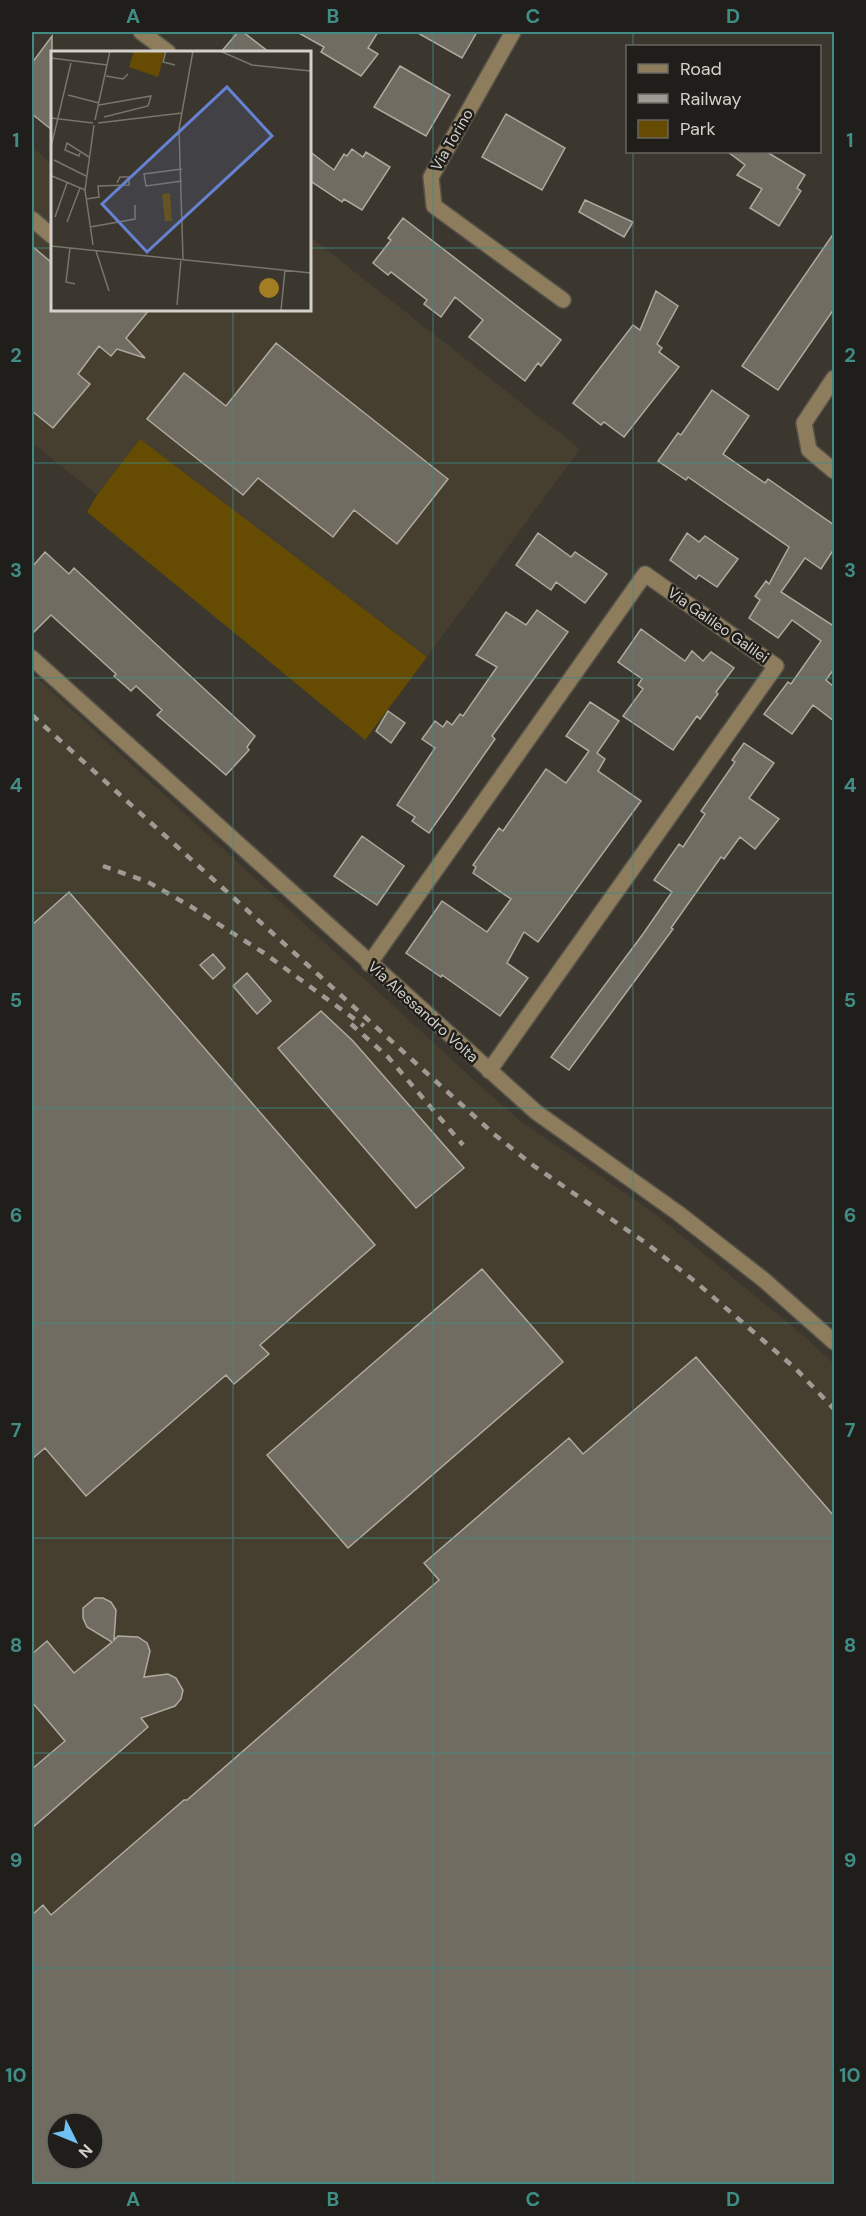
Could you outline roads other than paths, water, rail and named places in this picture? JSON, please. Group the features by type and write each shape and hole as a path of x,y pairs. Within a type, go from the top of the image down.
{"street":[{"path":"141,32 167,51"},
{"name":"Via Torino","path":"513,32 430,177 434,206 563,300"},
{"path":"32,219 51,235"},
{"path":"834,378 804,423 809,450 834,471"},
{"name":"Via Galileo Galilei","path":"369,964 645,574 776,666 489,1071"},
{"name":"Via Alessandro Volta","path":"32,658 369,964 536,1112 678,1213 764,1280 834,1342"}],"railway":[{"path":"32,715 495,1135 534,1166 646,1243 697,1283 796,1369 834,1409"},
{"path":"103,866 148,882 190,906 264,953 364,1026"},
{"path":"351,1024 388,1057 463,1145"}]}
